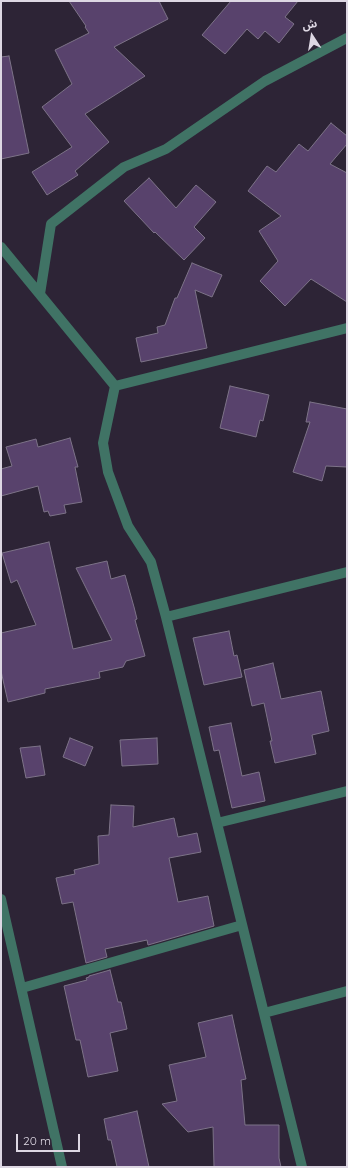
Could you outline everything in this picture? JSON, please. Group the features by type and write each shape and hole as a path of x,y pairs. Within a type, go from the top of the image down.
{"street":[{"path":"40,294 50,224 124,167 166,149 265,81 347,38"},
{"path":"1,247 115,386"},
{"path":"115,386 347,328"},
{"path":"115,386 103,442 108,472 128,526 151,562 166,617 302,1167"},
{"path":"166,617 347,572"},
{"path":"217,823 347,790"},
{"path":"1,899 3,917 22,988 62,1167"},
{"path":"22,988 242,925"},
{"path":"264,1013 347,991"}],"building":[{"path":"69,1 159,1 168,19 114,47 145,76 85,114 109,142 75,171 78,175 47,195 32,172 72,147 42,107 72,84 55,50 89,33"},
{"path":"231,1 298,1 285,17 294,24 279,43 265,31 258,39 247,29 225,54 202,35"},
{"path":"9,56 29,153 1,159 1,57"},
{"path":"331,123 347,136 347,144 330,164 347,173 347,302 311,279 285,306 260,281 278,261 259,231 281,216 248,191 267,166 276,172 299,144 308,151"},
{"path":"149,178 176,208 196,185 216,202 194,227 205,238 184,260 155,232 154,233 124,201"},
{"path":"192,263 222,275 212,297 195,290 207,348 141,362 136,338 158,333 157,327 165,325 175,298 177,298"},
{"path":"230,386 269,395 263,421 260,420 256,437 220,428"},
{"path":"310,402 347,409 347,467 326,466 322,481 293,472 310,422 306,422"},
{"path":"70,438 78,467 75,467 82,502 64,505 66,513 50,516 48,511 44,512 38,486 1,496 1,469 12,466 6,447 36,439 38,447"},
{"path":"49,542 73,649 112,640 76,568 107,561 111,579 125,575 145,656 126,661 123,667 99,672 100,678 45,689 45,693 8,702 1,671 1,633 36,625 17,580 11,583 2,553"},
{"path":"229,631 234,656 237,655 242,677 204,685 193,638"},
{"path":"273,663 281,699 321,691 329,731 312,735 316,754 275,763 264,703 252,706 244,670"},
{"path":"231,723 242,776 259,772 265,801 232,808 219,750 214,751 209,727"},
{"path":"70,738 93,747 85,766 63,757"},
{"path":"157,738 158,764 122,766 120,740"},
{"path":"40,746 45,775 26,778 20,748"},
{"path":"111,805 134,806 133,827 174,818 178,837 197,833 201,852 169,858 178,902 208,896 214,926 148,945 147,940 105,949 107,957 86,963 73,902 62,904 56,878 75,874 74,870 99,864 98,836 109,835"},
{"path":"110,970 118,1002 121,1002 127,1029 110,1033 118,1071 88,1077 80,1040 76,1040 64,986 87,980 86,978 89,976"},
{"path":"232,1015 246,1079 241,1080 245,1125 279,1125 279,1158 281,1167 214,1167 213,1127 188,1132 162,1104 177,1101 169,1065 206,1057 198,1023"},
{"path":"137,1111 149,1167 117,1167 111,1140 108,1140 104,1119"}]}
